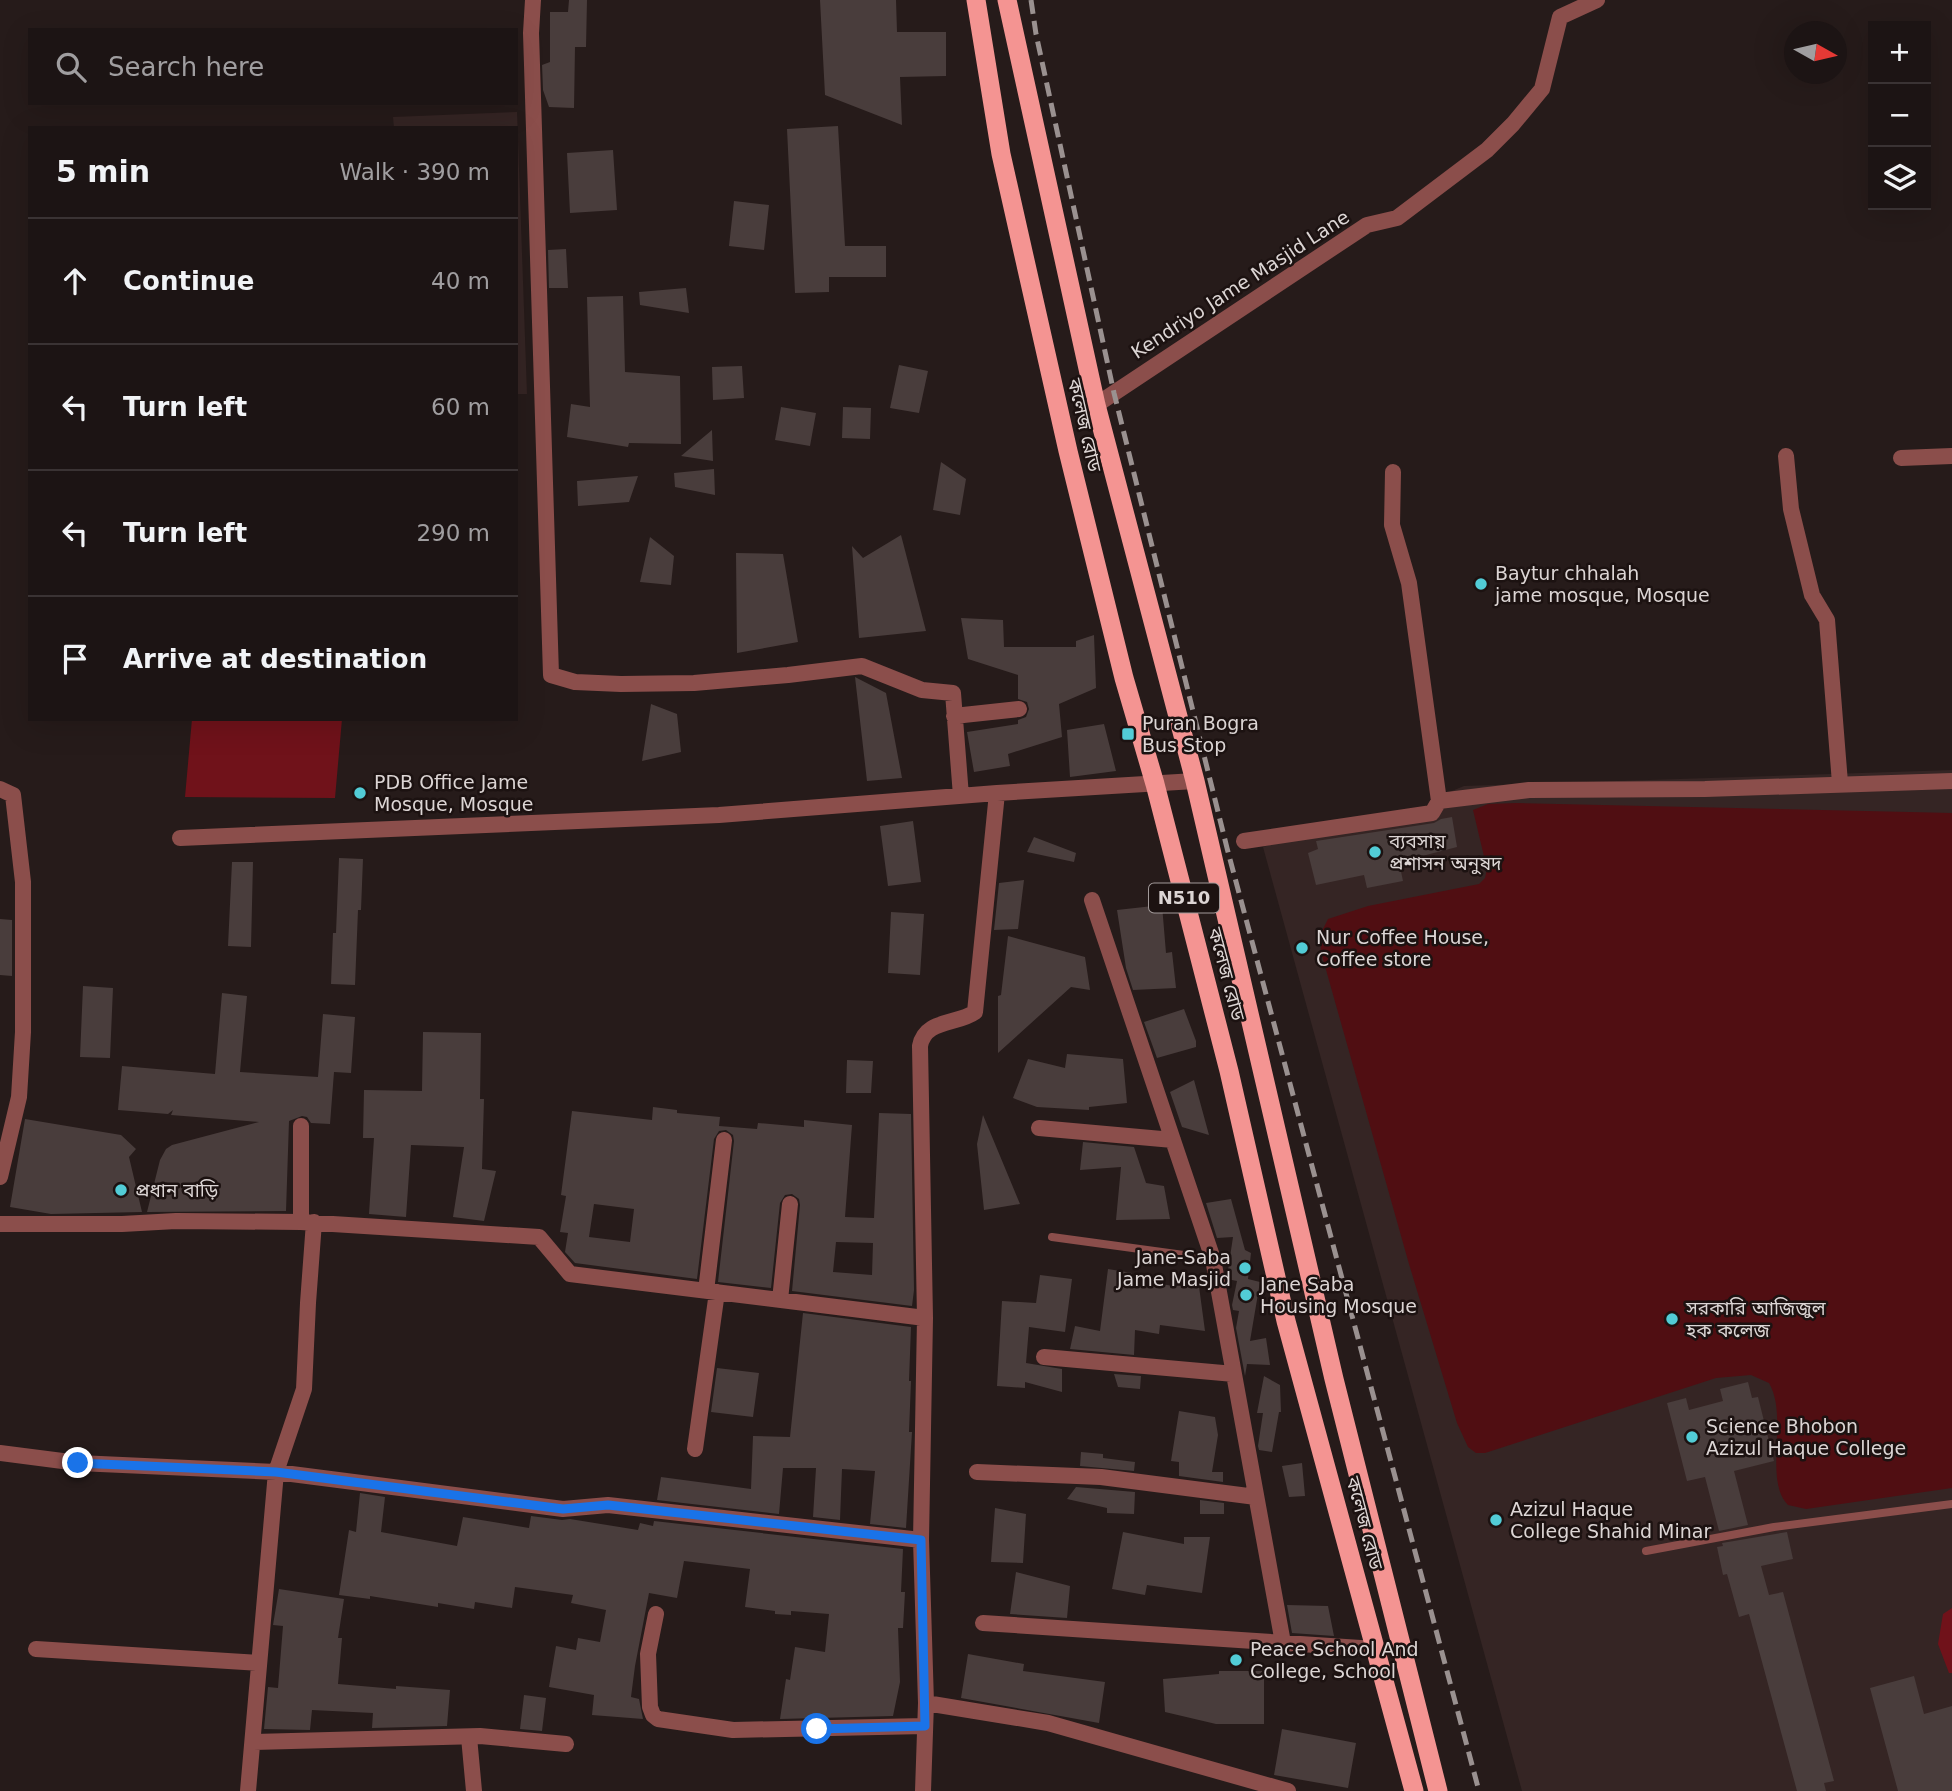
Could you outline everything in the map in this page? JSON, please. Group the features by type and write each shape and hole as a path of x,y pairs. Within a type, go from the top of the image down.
{"highway":[{"name":"কলেজ রোড","path":"976,0 1001,154 1101,584 1229,1070 1286,1321 1414,1791"},
{"name":"কলেজ রোড","path":"1007,0 1096,405 1195,781 1334,1379 1438,1791"}],"street":[{"path":"533,0 531,33 551,676 575,682 694,683 862,666 922,690 953,693 961,796"},
{"name":"Kendriyo Jame Masjid Lane","path":"1096,405 1367,225 1396,218 1487,150 1542,89 1560,17 1597,0"},
{"path":"1786,456 1791,509 1812,595 1827,620 1840,783"},
{"path":"1901,458 1952,456"},
{"path":"1244,841 1432,813 1439,800 1409,583 1392,525 1394,472"},
{"path":"954,716 1019,709"},
{"path":"180,838 719,815 997,793 1195,781"},
{"path":"1439,800 1529,790 1691,789 1952,781"},
{"path":"0,789 13,795 23,882 19,1097 0,1177"},
{"path":"923,1791 926,1703 921,1540 925,1318 920,1046 922,1037 929,1028 975,1012 997,793"},
{"path":"1092,900 1213,1259 1283,1643"},
{"path":"247,1791 276,1472 304,1389 308,1222 302,1126"},
{"path":"1039,1128 1173,1140"},
{"path":"695,1449 712,1292 724,1139"},
{"path":"780,1300 790,1204"},
{"path":"0,1224 308,1222 539,1237 570,1274 925,1318"},
{"path":"1044,1357 1234,1374"},
{"path":"0,1453 78,1463 276,1472 563,1509 608,1505 921,1540"},
{"path":"977,1472 1101,1478 1256,1497"},
{"path":"656,1614 648,1654 650,1707 658,1720 733,1730 925,1726"},
{"path":"983,1623 1376,1649"},
{"path":"36,1649 259,1663"},
{"path":"926,1703 1048,1723 1288,1791"},
{"path":"253,1742 469,1737 566,1744"},
{"path":"469,1737 474,1791"}],"lane":[{"path":"1052,1237 1213,1259"},
{"path":"1646,1551 1774,1527 1952,1504"}],"shaded area":[{"path":"517,112 517,126 394,126 393,117"},
{"path":"518,140 527,394 518,394"},
{"path":"192,721 342,721 335,798 185,797"},
{"name":"সরকারি আজিজুল হক কলেজ","path":"1952,770 1952,1791 1522,1791 1263,847 1293,838 1401,825 1447,793 1464,786"},
{"name":"সরকারি আজিজুল হক কলেজ","path":"1488,804 1952,813 1952,1488 1806,1509 1788,1505 1777,1480 1775,1397 1769,1383 1751,1375 1716,1378 1485,1453 1476,1453 1468,1447 1457,1423 1409,1264 1321,952 1320,935 1328,919 1368,906 1479,884 1485,878 1487,869 1473,810"},
{"path":"1952,1608 1952,1673 1949,1673 1938,1644 1943,1614"}],"building":[{"path":"569,0 587,0 586,47 575,47 574,108 549,107 543,90 542,65 550,62 550,12 568,12"},
{"path":"820,0 896,0 897,32 946,32 946,76 900,77 902,125 825,95"},
{"path":"838,126 845,246 886,246 886,277 829,277 829,292 795,293 787,129"},
{"path":"613,150 617,210 570,213 567,153"},
{"path":"734,201 769,205 764,250 729,246"},
{"path":"566,249 568,288 549,288 548,250"},
{"path":"686,288 689,313 640,305 639,292"},
{"path":"623,296 625,372 680,376 681,444 629,443 628,447 567,437 571,404 590,407 587,297"},
{"path":"899,365 928,371 919,413 890,408"},
{"path":"742,366 744,398 713,400 712,367"},
{"path":"781,407 816,413 810,446 775,440"},
{"path":"843,407 871,408 870,439 842,438"},
{"path":"712,430 713,461 681,456"},
{"path":"941,462 966,479 960,515 933,510"},
{"path":"714,469 715,495 675,487 674,473"},
{"path":"638,476 629,502 578,506 577,481"},
{"path":"901,535 926,631 859,638 852,546 863,558"},
{"path":"650,537 674,556 671,585 640,582"},
{"path":"736,553 783,554 798,642 737,653"},
{"path":"961,618 1003,620 1004,647 1076,647 1076,641 1094,635 1096,688 1059,704 1062,737 1008,754 1010,766 974,772 967,732 1018,724 1018,720 1026,717 1029,709 1027,702 1018,699 1018,675 968,659"},
{"path":"855,677 886,693 902,778 867,781"},
{"path":"651,704 677,714 681,752 642,761"},
{"path":"1104,724 1116,771 1070,777 1067,730"},
{"name":"ব্যবসায় প্রশাসন অনুষদ","path":"1452,817 1457,847 1399,862 1403,881 1367,888 1364,875 1316,885 1308,853 1318,849 1316,841 1434,823"},
{"path":"913,821 921,882 888,886 880,826"},
{"path":"1034,837 1076,853 1074,862 1027,852"},
{"path":"339,858 363,859 355,985 331,984"},
{"path":"232,862 253,862 251,947 228,946"},
{"path":"1024,880 1018,929 994,930 999,883"},
{"path":"1162,905 1166,953 1172,952 1176,988 1133,990 1126,968 1117,910"},
{"path":"891,912 924,914 920,975 888,973"},
{"path":"0,919 12,920 12,976 0,975"},
{"path":"1008,936 1085,957 1090,990 1071,987 998,1053 998,996 1001,995"},
{"path":"83,986 113,988 110,1058 80,1057"},
{"path":"222,993 247,996 240,1072 318,1077 323,1014 355,1017 351,1073 334,1072 330,1124 311,1123 307,1117 302,1116 289,1121 286,1211 147,1212 160,1160 166,1149 172,1145 259,1122 171,1115 173,1110 168,1114 118,1110 122,1066 215,1074"},
{"path":"1184,1009 1196,1047 1157,1058 1144,1022"},
{"path":"423,1032 481,1033 480,1099 484,1099 482,1169 496,1171 484,1221 453,1217 464,1147 411,1145 406,1217 369,1214 374,1138 363,1138 364,1090 422,1091"},
{"path":"1067,1054 1123,1059 1127,1103 1089,1107 1089,1110 1037,1107 1013,1098 1028,1059 1065,1068"},
{"path":"847,1060 873,1061 871,1093 846,1093"},
{"path":"1194,1080 1209,1135 1182,1127 1170,1092"},
{"path":"653,1107 677,1110 677,1113 720,1117 719,1126 757,1129 758,1123 804,1127 804,1120 852,1125 845,1217 874,1218 879,1113 911,1114 912,1306 792,1291 800,1205 799,1199 792,1194 785,1195 780,1203 771,1288 718,1282 734,1141 733,1135 726,1130 719,1131 714,1139 697,1279 575,1263 565,1252 568,1233 560,1232 566,1196 561,1195 572,1111 652,1120","holes":["594,1204 634,1209 630,1242 589,1237","836,1242 873,1243 872,1275 833,1272"]},
{"path":"983,1115 1020,1204 984,1210 977,1144"},
{"path":"25,1119 121,1135 136,1149 129,1157 142,1212 51,1214 10,1207"},
{"path":"1083,1142 1134,1147 1146,1183 1164,1186 1170,1219 1116,1220 1121,1167 1080,1170"},
{"path":"1231,1199 1245,1250 1251,1253 1248,1279 1260,1282 1250,1341 1266,1338 1270,1365 1247,1364 1245,1376 1236,1328 1239,1311 1233,1310 1232,1305 1237,1281 1227,1279 1233,1237 1217,1238 1206,1203"},
{"path":"1108,1269 1132,1273 1132,1279 1173,1286 1174,1276 1198,1279 1205,1331 1160,1325 1159,1334 1135,1330 1134,1355 1070,1349 1075,1326 1100,1331"},
{"path":"1040,1275 1072,1279 1065,1332 1029,1327 1026,1363 1062,1369 1062,1392 1025,1382 1025,1388 997,1386 1002,1301 1036,1303"},
{"path":"803,1313 911,1327 909,1432 912,1432 906,1528 870,1524 875,1471 842,1469 840,1520 813,1517 816,1468 783,1468 779,1514 657,1500 661,1477 751,1489 753,1436 790,1437"},
{"path":"717,1368 759,1373 753,1417 711,1412"},
{"path":"1114,1374 1141,1376 1140,1389 1118,1387"},
{"path":"1264,1376 1280,1385 1281,1412 1272,1452 1259,1450 1258,1446 1263,1413 1257,1413"},
{"name":"Science Bhobon Azizul Haque College","path":"1748,1382 1752,1398 1758,1397 1774,1461 1734,1471 1748,1525 1719,1531 1705,1477 1687,1481 1667,1403 1686,1398 1689,1410 1723,1401 1720,1389"},
{"path":"1179,1411 1215,1417 1218,1435 1212,1472 1223,1472 1223,1482 1179,1476 1179,1462 1171,1461"},
{"path":"1081,1452 1135,1462 1134,1471 1080,1466"},
{"path":"1302,1463 1305,1496 1289,1497 1282,1466"},
{"path":"1076,1487 1135,1492 1134,1514 1107,1513 1107,1508 1067,1499"},
{"path":"360,1493 385,1497 381,1532 457,1546 463,1517 529,1528 531,1516 638,1530 640,1523 653,1526 654,1521 903,1549 903,1628 898,1628 900,1682 893,1716 780,1719 786,1679 790,1680 795,1647 825,1652 829,1614 791,1611 791,1615 775,1614 775,1611 745,1607 750,1569 684,1561 677,1598 649,1593 631,1697 639,1699 643,1719 592,1715 594,1695 549,1687 556,1646 576,1650 578,1638 600,1642 606,1610 571,1603 573,1595 515,1587 512,1608 475,1602 474,1609 438,1603 438,1607 370,1596 370,1599 339,1595 349,1530 356,1532"},
{"path":"1200,1500 1224,1503 1224,1514 1200,1514"},
{"path":"995,1508 1026,1514 1023,1563 991,1562"},
{"path":"1123,1532 1184,1544 1184,1537 1210,1537 1202,1593 1147,1585 1145,1595 1112,1589"},
{"path":"1787,1532 1793,1559 1761,1566 1769,1595 1783,1592 1834,1781 1824,1783 1826,1791 1797,1791 1749,1614 1739,1617 1727,1574 1723,1575 1717,1547 1723,1546 1722,1543"},
{"path":"1016,1572 1070,1586 1067,1618 1010,1614"},
{"path":"279,1589 344,1599 338,1638 342,1638 338,1684 450,1690 447,1726 372,1728 373,1713 312,1710 310,1730 264,1729 268,1687 278,1688 283,1626 273,1625"},
{"path":"1287,1605 1328,1606 1334,1636 1292,1633"},
{"path":"968,1654 1024,1664 1023,1671 1105,1682 1099,1723 961,1698"},
{"path":"1219,1671 1264,1671 1264,1724 1216,1724 1165,1712 1163,1679 1219,1674"},
{"path":"1914,1676 1924,1714 1952,1706 1952,1791 1898,1791 1870,1688"},
{"path":"524,1695 546,1698 542,1731 520,1729"},
{"path":"1282,1729 1356,1743 1348,1788 1274,1775"}],"railway":[{"path":"1031,0 1036,34 1114,393 1227,848 1479,1791"}],"place":[{"name":"Baytur chhalah jame mosque, Mosque","path":"1481,584"},
{"name":"Puran Bogra Bus Stop","path":"1128,734"},
{"name":"PDB Office Jame Mosque, Mosque","path":"360,793"},
{"name":"ব্যবসায় প্রশাসন অনুষদ","path":"1375,852"},
{"name":"Nur Coffee House, Coffee store","path":"1302,948"},
{"name":"প্রধান বাড়ি","path":"121,1190"},
{"name":"Jane-Saba Jame Masjid","path":"1245,1268"},
{"name":"Jane Saba Housing Mosque","path":"1246,1295"},
{"name":"সরকারি আজিজুল হক কলেজ","path":"1672,1319"},
{"name":"Science Bhobon Azizul Haque College","path":"1692,1437"},
{"name":"Azizul Haque College Shahid Minar","path":"1496,1520"},
{"name":"Peace School And College, School","path":"1236,1660"}],"route":[{"path":"78,1463 276,1472 563,1509 608,1505 921,1540 925,1726 817,1729"}]}
